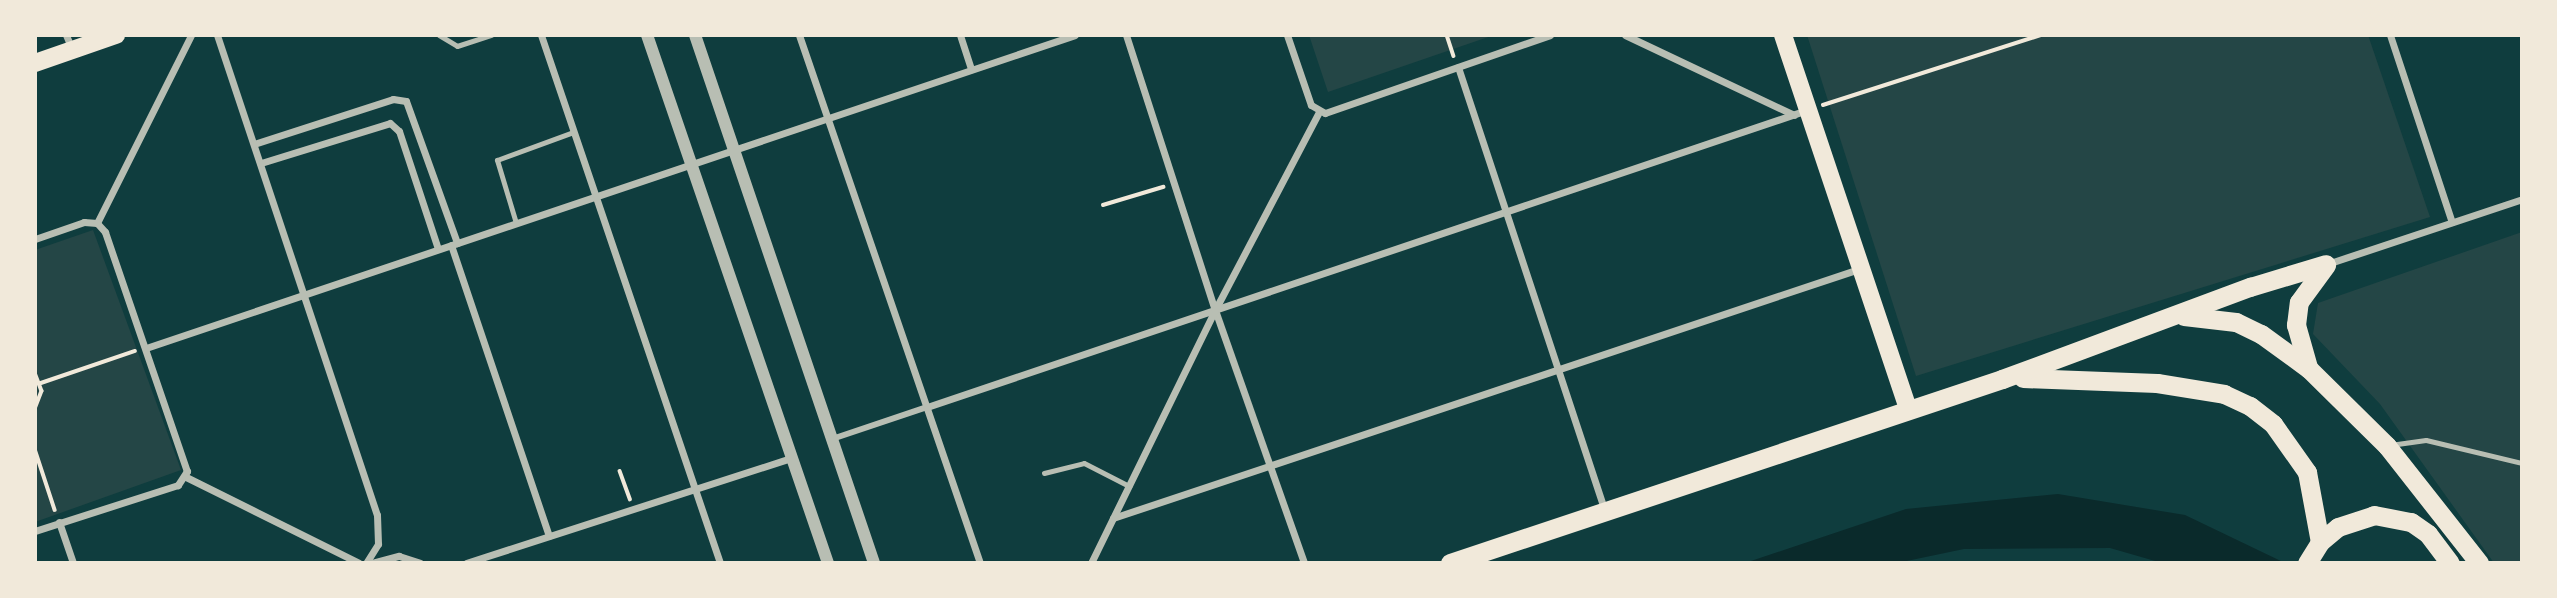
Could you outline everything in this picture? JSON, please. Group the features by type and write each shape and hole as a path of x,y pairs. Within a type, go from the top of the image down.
{"highway":[{"path":"1450,563 2002,379 2250,287 2326,264"},
{"path":"2309,369 2299,348 2299,302 2310,281 2326,264"},
{"path":"2176,316 2236,322 2261,334 2309,369 2387,446 2479,563"},
{"path":"2002,379 2157,383 2224,394 2250,406 2280,431 2307,472 2315,550"},
{"path":"2315,550 2355,519 2393,516 2428,534 2450,563"}],"main road":[{"path":"35,63 69,42 116,35"},
{"path":"1783,35 1801,112 1861,269 1908,409"}],"street":[{"path":"97,223 191,35"},
{"path":"217,35 306,294 377,515 378,544 366,563"},
{"path":"541,35 720,563"},
{"path":"647,35 828,563"},
{"path":"695,35 874,563"},
{"path":"799,35 980,563"},
{"path":"960,35 971,69"},
{"path":"146,348 1075,35"},
{"path":"1126,35 1214,310 1304,563"},
{"path":"1287,35 1311,105 1320,112"},
{"path":"1091,563 1214,310 1320,112 1550,35"},
{"path":"1625,35 1801,112"},
{"path":"2390,35 2452,222"},
{"path":"1458,68 1604,511"},
{"path":"254,144 393,99 406,101 549,536"},
{"path":"832,439 1801,112"},
{"path":"261,163 390,123 399,131 438,249"},
{"path":"2326,264 2522,199"},
{"path":"35,239 84,222 97,223 105,232 186,464 186,477 178,485 35,531"},
{"path":"1113,519 1861,269"},
{"path":"466,563 792,457"},
{"path":"186,477 359,563"},
{"path":"59,522 73,563"},
{"path":"372,563 399,556 420,563"}],"lane":[{"path":"439,35 457,46 491,35"},
{"path":"516,223 497,160 573,132"},
{"path":"2387,446 2426,440 2522,463"},
{"path":"1044,473 1084,463 1129,486"}],"path":[{"path":"1447,35 1458,68"},
{"path":"1801,112 2040,35"},
{"path":"1103,205 1175,183"},
{"path":"41,383 146,348"},
{"path":"35,373 41,383 41,399 35,409"},
{"path":"35,449 59,522"},
{"path":"620,471 634,509"}],"shaded area":[{"path":"1309,35 1494,35 1328,92"},
{"path":"1807,35 2368,35 2430,217 1916,376"},
{"path":"93,230 181,470 35,522 35,250"},
{"path":"2522,232 2522,563 2494,563 2380,404 2313,334 2318,303"},
{"path":"2058,494 2185,515 2285,563 2162,563 2110,548 1964,549 1897,563 1745,563 1906,509"}]}
